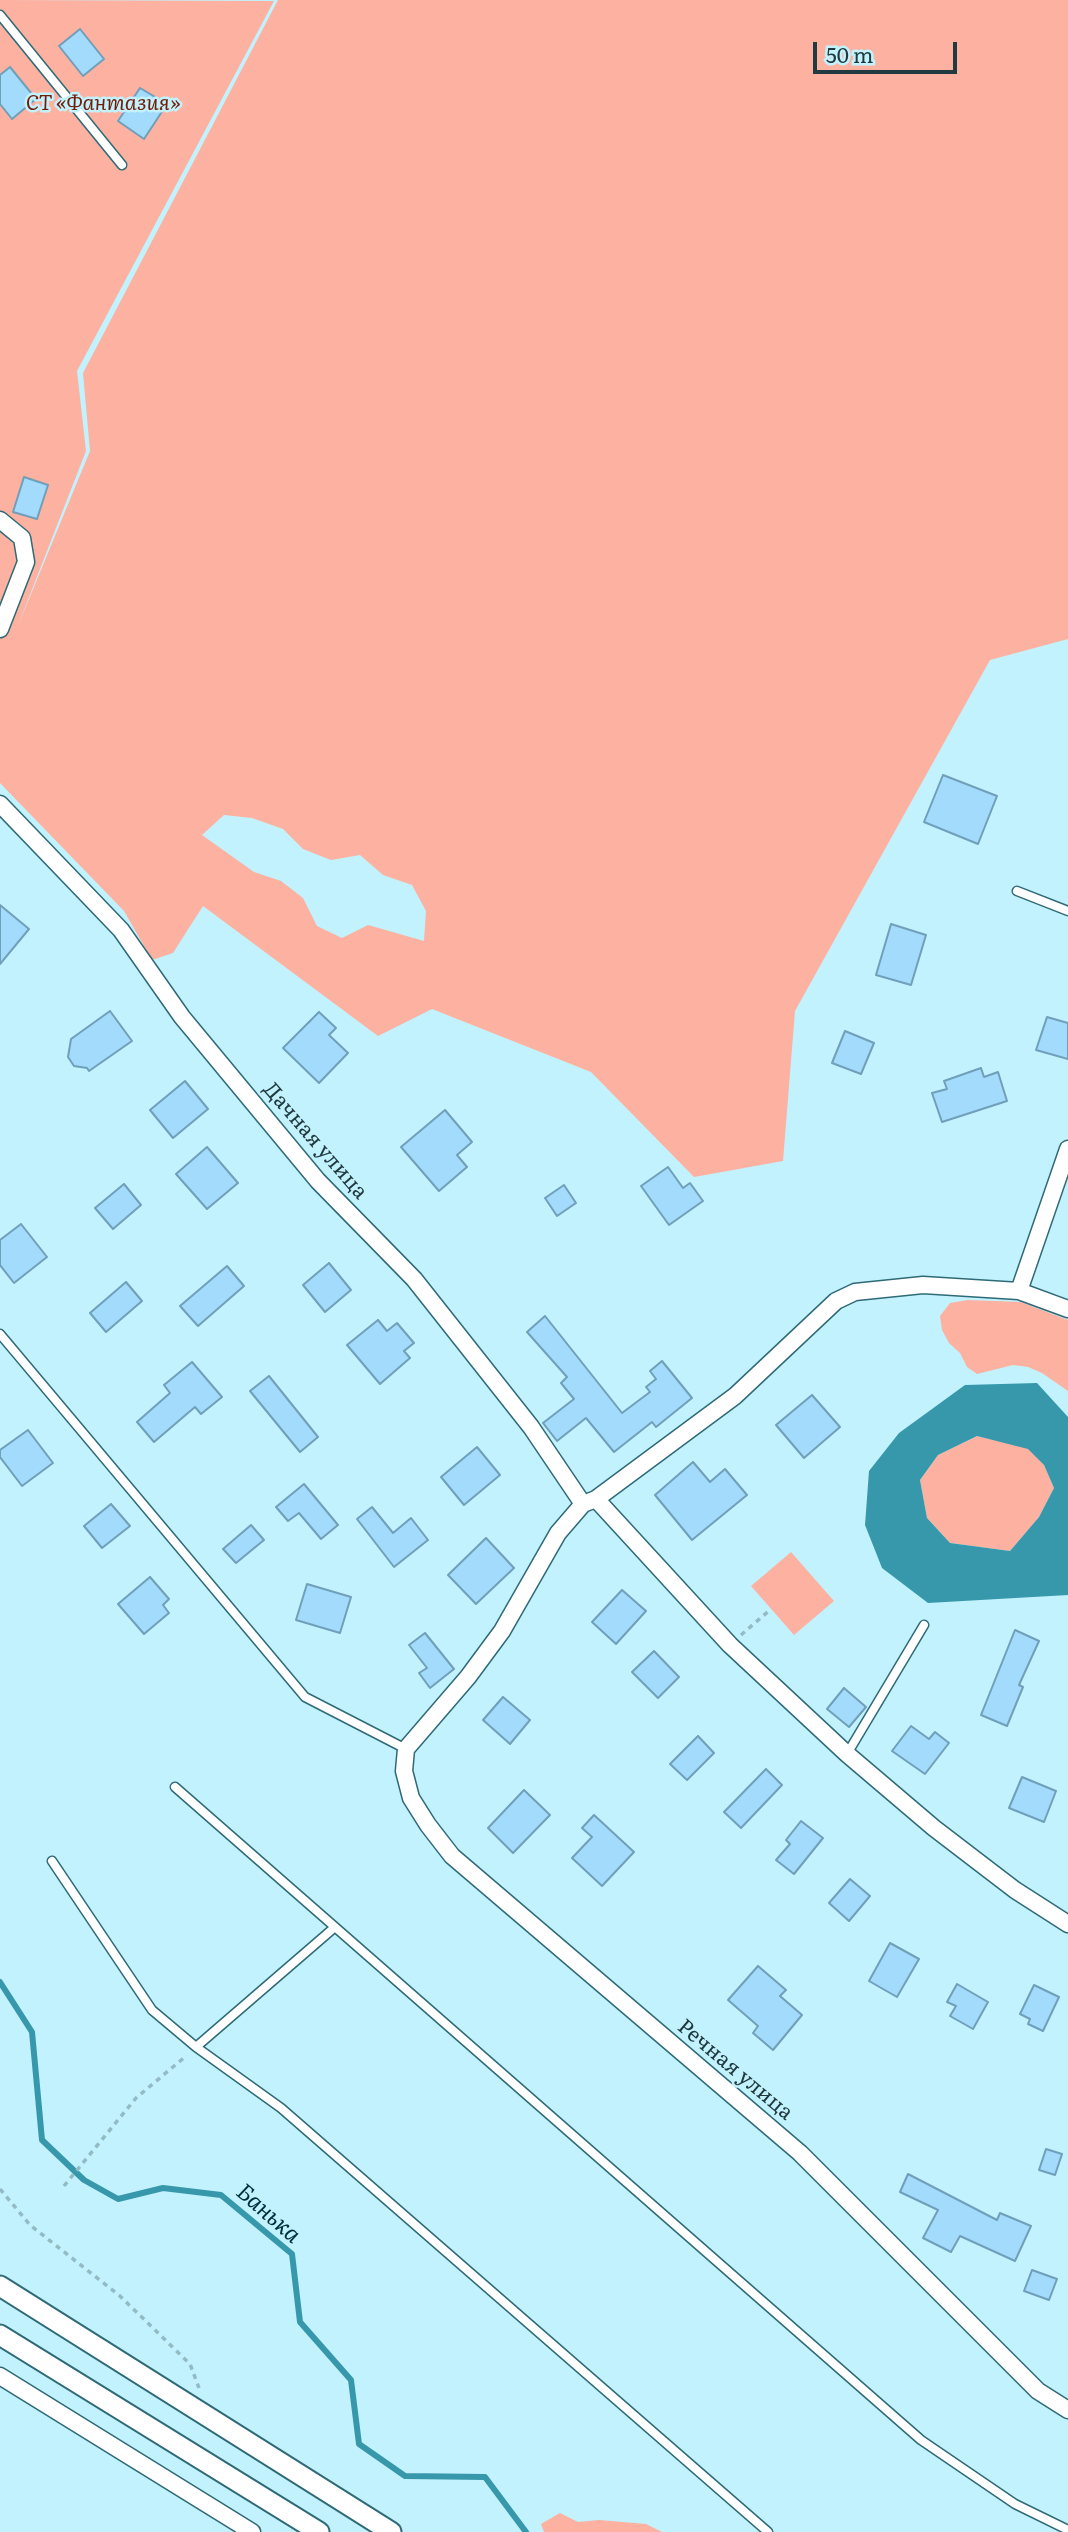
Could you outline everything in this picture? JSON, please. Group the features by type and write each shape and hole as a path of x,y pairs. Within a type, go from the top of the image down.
{"street":[{"path":"0,520 22,538 26,562 0,629"},
{"name":"Дачная улица","path":"3,808 121,930 182,1017 318,1181 414,1279 590,1502 730,1645 847,1754 934,1828 1015,1891 1068,1924"},
{"path":"1019,1291 1068,1149"},
{"path":"406,1749 468,1677 502,1631 558,1533 590,1502 735,1396 835,1301 855,1292 923,1285 1019,1291 1068,1309"},
{"name":"Речная улица","path":"406,1749 404,1771 411,1798 452,1856 800,2153 1038,2391 1068,2410"},
{"path":"0,2286 391,2532"},
{"path":"0,2335 319,2532"},
{"path":"0,2376 252,2532"}],"lane":[{"path":"0,15 122,165"},
{"path":"1017,891 1068,911"},
{"path":"0,1334 305,1698 406,1749"},
{"path":"847,1754 924,1625"},
{"path":"174,1787 921,2440 1015,2504 1068,2529"},
{"path":"52,1861 152,2010 196,2047 281,2108 768,2532"},
{"path":"196,2047 335,1927"}],"path":[{"path":"730,1645 771,1609"},
{"path":"64,2186 136,2098 196,2047"},
{"path":"0,2189 30,2225 120,2296 190,2364 204,2399"}],"green space":[{"name":"СТ «Фантазия»","path":"0,0 274,1 77,371 86,451 17,628 90,451 83,373 278,0 1068,0 1068,639 990,660 795,1011 783,1161 694,1177 591,1072 432,1009 378,1036 203,906 173,953 152,960 124,911 0,783","holes":["224,815 252,818 283,829 303,849 331,860 360,855 383,875 412,885 426,911 424,941 368,925 342,938 317,926 303,898 281,881 254,872 202,835"]},
{"path":"968,1300 1021,1302 1068,1320 1068,1391 1028,1367 1013,1365 977,1374 967,1367 942,1330 940,1316 950,1303"},
{"path":"977,1436 1028,1448 1044,1465 1054,1488 1039,1517 1010,1551 950,1543 927,1518 920,1480 938,1455"},
{"path":"791,1552 834,1601 794,1635 751,1586"},
{"path":"560,2513 578,2522 599,2520 646,2524 662,2532 544,2532 541,2524"}],"water":[{"path":"1037,1383 1068,1417 1068,1595 928,1603 882,1568 865,1525 869,1471 899,1433 965,1385","holes":["977,1436 1028,1449 1044,1465 1054,1488 1039,1517 1010,1551 950,1543 927,1518 920,1480 938,1455"]}],"building":[{"path":"80,29 104,59 83,76 59,46"},
{"path":"10,67 36,99 12,119 0,104 0,75"},
{"path":"140,88 167,104 144,139 118,121"},
{"path":"24,477 48,485 37,519 13,512"},
{"path":"943,775 997,796 978,844 924,822"},
{"path":"0,905 29,929 0,964"},
{"path":"891,924 926,935 911,985 876,975"},
{"path":"110,1011 132,1041 89,1071 87,1068 74,1066 68,1057 71,1039"},
{"path":"319,1012 336,1028 329,1035 348,1053 319,1083 283,1048"},
{"path":"1047,1017 1068,1023 1068,1059 1036,1050"},
{"path":"845,1031 874,1043 861,1074 832,1063"},
{"path":"981,1068 984,1077 998,1072 1007,1101 942,1122 932,1093 947,1089 944,1081"},
{"path":"185,1081 208,1109 173,1138 150,1110"},
{"path":"445,1110 472,1142 457,1155 467,1167 439,1191 401,1147"},
{"path":"207,1147 238,1183 207,1209 176,1174"},
{"path":"668,1167 683,1188 690,1183 703,1201 669,1225 641,1186"},
{"path":"124,1184 141,1205 113,1229 95,1208"},
{"path":"564,1185 576,1203 557,1216 545,1198"},
{"path":"21,1224 47,1257 14,1283 0,1265 0,1240"},
{"path":"329,1263 351,1290 325,1312 303,1285"},
{"path":"227,1266 244,1286 198,1326 180,1306"},
{"path":"126,1282 142,1301 106,1332 90,1313"},
{"path":"545,1316 622,1413 650,1392 646,1387 656,1379 650,1371 662,1361 692,1398 656,1427 652,1422 614,1452 586,1418 557,1441 543,1423 574,1399 561,1383 567,1377 527,1332"},
{"path":"378,1320 387,1331 397,1323 414,1343 404,1351 410,1358 380,1384 347,1345"},
{"path":"192,1362 222,1397 201,1414 195,1407 154,1442 137,1422 170,1393 164,1385"},
{"path":"269,1376 318,1437 300,1452 250,1391"},
{"path":"812,1395 840,1427 804,1458 776,1425"},
{"path":"28,1430 53,1463 22,1486 0,1457 0,1450"},
{"path":"477,1447 500,1475 464,1505 441,1477"},
{"path":"693,1462 710,1482 725,1469 747,1495 692,1540 655,1495"},
{"path":"304,1484 338,1525 321,1539 299,1513 288,1521 276,1507"},
{"path":"111,1504 130,1526 102,1548 84,1526"},
{"path":"372,1507 393,1533 411,1518 428,1540 394,1567 357,1519"},
{"path":"251,1525 264,1540 236,1563 223,1549"},
{"path":"486,1538 514,1568 476,1604 448,1575"},
{"path":"150,1577 169,1599 163,1605 169,1613 144,1634 118,1604"},
{"path":"307,1584 351,1597 340,1633 296,1620"},
{"path":"622,1590 646,1611 616,1644 592,1622"},
{"path":"1015,1630 1039,1641 1019,1685 1023,1687 1007,1726 981,1715"},
{"path":"425,1633 454,1669 430,1688 419,1673 427,1668 409,1645"},
{"path":"654,1651 679,1677 658,1698 632,1672"},
{"path":"844,1688 866,1707 849,1727 827,1709"},
{"path":"503,1697 530,1720 510,1744 483,1720"},
{"path":"911,1726 929,1739 935,1732 949,1743 925,1774 892,1751"},
{"path":"698,1736 714,1753 687,1780 670,1764"},
{"path":"766,1769 782,1785 741,1828 724,1812"},
{"path":"1022,1777 1056,1791 1044,1822 1009,1808"},
{"path":"524,1790 550,1815 513,1853 488,1828"},
{"path":"594,1815 634,1852 602,1886 572,1858 592,1837 582,1828"},
{"path":"801,1821 823,1838 794,1874 776,1860 790,1844 786,1840"},
{"path":"850,1879 870,1896 849,1921 829,1903"},
{"path":"890,1943 919,1959 897,1997 869,1981"},
{"path":"758,1966 786,1990 780,1996 802,2015 773,2050 753,2033 758,2026 728,2000"},
{"path":"957,1984 988,2002 973,2029 950,2016 956,2006 947,2002"},
{"path":"1034,1985 1059,1997 1043,2031 1028,2024 1030,2019 1020,2014"},
{"path":"1046,2149 1062,2154 1055,2175 1039,2170"},
{"path":"908,2174 997,2220 1000,2213 1031,2226 1015,2261 960,2236 951,2252 923,2238 938,2210 900,2192"},
{"path":"1032,2270 1057,2279 1049,2300 1024,2291"}],"waterway":[{"name":"Банька","path":"0,1982 32,2032 42,2140 84,2180 118,2199 163,2188 221,2195 292,2254 300,2322 351,2380 359,2444 405,2476 485,2477 526,2532"}]}
